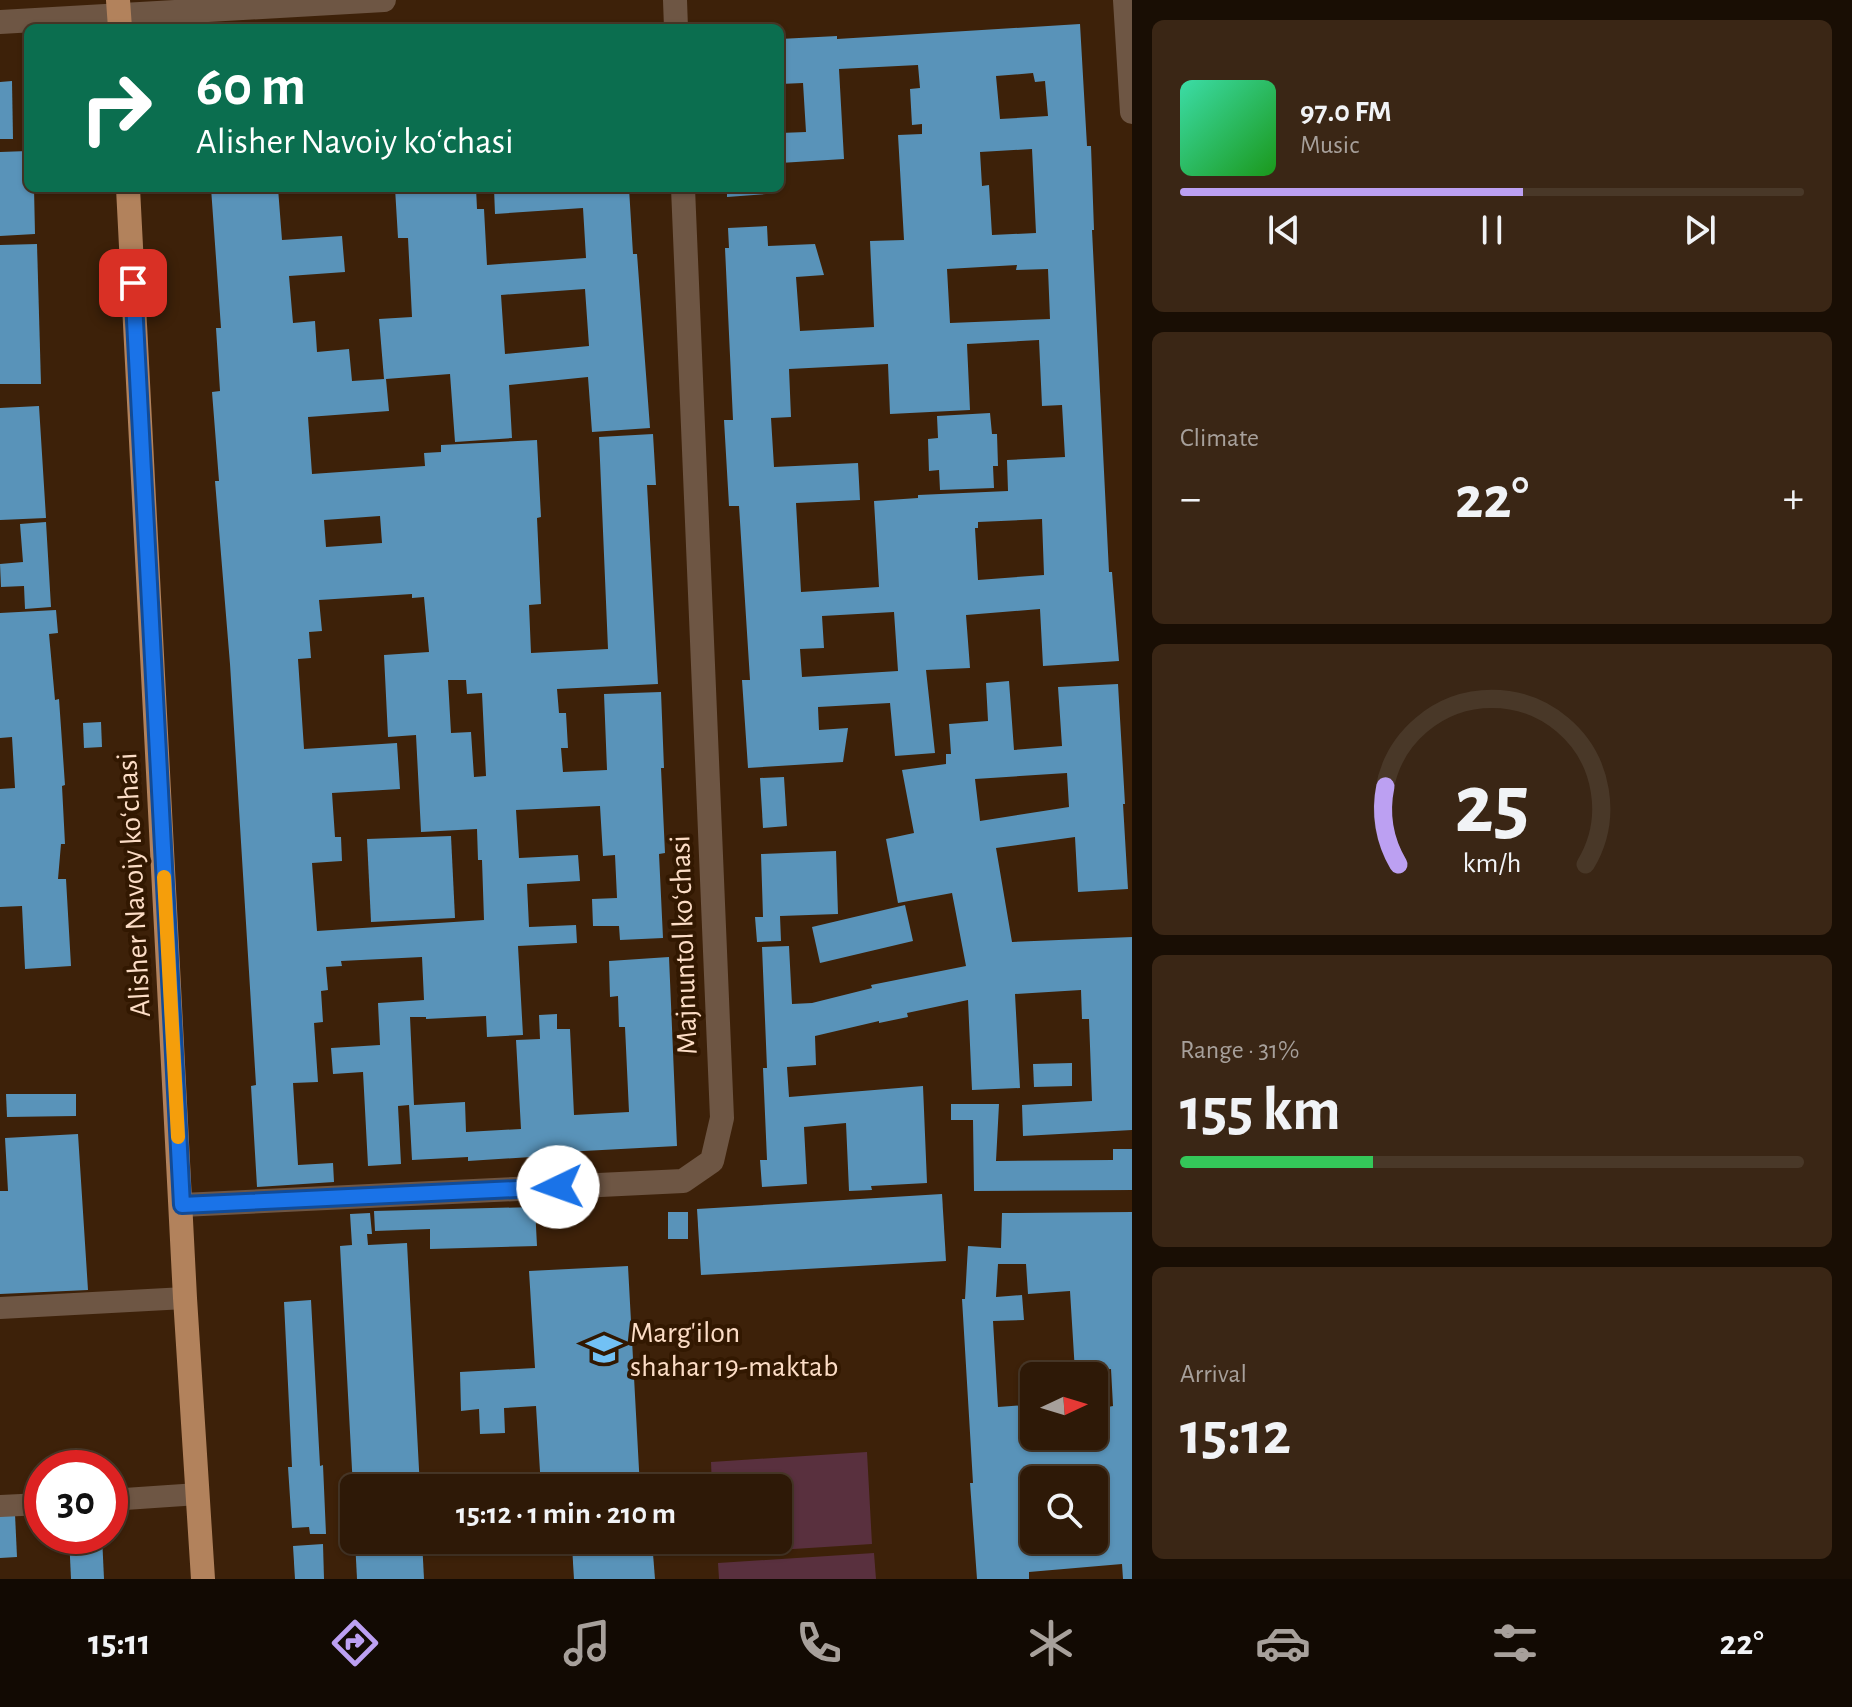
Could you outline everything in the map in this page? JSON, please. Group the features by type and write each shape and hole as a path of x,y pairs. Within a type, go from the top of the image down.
{"main road":[{"name":"Alisher Navoiy koʻchasi","path":"128,192 185,1298 203,1579"}],"street":[{"path":"0,22 384,0"},
{"path":"675,0 676,24"},
{"path":"1125,0 1132,112"},
{"name":"Majnuntol koʻchasi","path":"182,1205 683,1181 712,1161 722,1118 683,192"}],"lane":[{"path":"0,1308 185,1298"},
{"path":"128,1499 198,1494"},
{"path":"0,1506 24,1505"}],"shaded area":[{"path":"867,1452 872,1544 792,1549 792,1474 711,1474 711,1462"},
{"path":"874,1553 876,1579 719,1579 718,1563"}],"building":[{"path":"1080,24 1087,146 1091,146 1092,230 1109,572 1112,572 1119,661 1043,666 1040,609 966,615 970,668 926,670 935,753 895,756 890,703 818,707 819,730 848,728 843,762 748,768 742,680 750,680 739,506 729,506 724,420 733,420 725,248 729,248 728,228 767,226 768,246 815,244 824,275 796,277 800,331 874,327 870,241 904,240 898,135 922,134 922,124 912,125 910,89 920,88 918,65 839,69 844,159 784,163 784,133 806,132 803,83 784,84 784,39 837,36 837,39","holes":["1033,73 1035,82 1045,81 1048,116 1000,119 996,76","1032,149 1036,233 992,235 989,185 982,186 980,152","1017,265 1016,270 1048,269 1050,319 950,323 947,269","1039,340 1042,406 1062,405 1065,457 1007,460 1008,491 918,495 918,498 874,501 879,587 801,592 796,503 860,500 858,463 774,467 771,418 791,417 789,369 888,364 890,414 970,410 967,344","1042,519 1044,575 978,580 975,528 978,528 978,522","894,612 898,671 802,677 800,649 824,648 822,616"]},
{"path":"12,81 13,139 0,139 0,82"},
{"path":"24,151 24,192 34,192 35,234 0,236 0,152"},
{"path":"211,192 278,192 282,240 342,236 345,272 289,276 293,323 315,321 317,352 349,349 352,381 384,379 379,319 412,317 408,238 398,238 395,192 476,192 477,209 484,209 487,265 586,258 583,208 495,214 494,192 629,192 650,428 592,432 588,377 509,385 512,438 455,442 450,374 386,379 389,411 308,417 312,474 425,466 424,453 441,452 441,445 537,440 541,604 529,605 531,653 608,649 599,437 653,434 656,485 647,485 658,684 557,689 559,713 566,713 568,748 561,748 563,772 607,770 604,694 661,692 665,853 659,854 663,938 620,940 619,926 593,926 592,899 617,898 615,855 603,856 600,806 516,810 519,858 578,855 580,881 527,884 529,927 576,925 577,943 518,946 523,1035 487,1037 486,1016 410,1017 414,1105 465,1102 466,1132 521,1129 516,1040 540,1039 539,1015 557,1014 557,1029 570,1029 574,1115 629,1112 625,1027 619,1027 618,996 610,997 609,961 669,957 677,1146 468,1161 468,1157 412,1160 409,1105 398,1106 401,1164 368,1166 363,1072 333,1074 331,1048 380,1045 378,1003 424,1000 422,957 341,961 342,966 326,967 328,990 321,991 323,1022 314,1023 318,1082 293,1083 298,1165 333,1163 334,1182 257,1187 251,1086 256,1085 230,664 215,481 219,481 212,392 220,391 216,328 221,328","holes":["585,289 589,346 505,354 501,295","380,516 382,543 326,547 324,520","412,594 412,598 424,597 429,652 384,655 388,737 416,735 421,832 477,829 478,860 482,860 484,920 317,931 312,863 342,861 341,837 335,837 332,793 400,789 397,743 304,749 298,659 311,658 309,632 322,631 319,600","448,680 466,680 467,694 482,693 486,776 474,777 471,732 451,733"]},
{"path":"727,192 766,194 727,197"},
{"path":"37,244 41,384 0,384 0,245"},
{"path":"39,406 46,518 0,520 0,408"},
{"path":"990,413 992,434 997,434 998,466 993,466 994,488 940,490 939,470 929,471 928,439 938,438 937,416"},
{"path":"46,522 51,607 25,609 24,586 1,587 0,564 23,562 20,524"},
{"path":"56,610 58,633 49,634 55,700 59,699 65,785 62,786 65,844 61,844 58,879 66,879 71,966 25,969 22,906 0,907 0,789 15,788 12,737 0,738 0,613"},
{"path":"1009,681 1014,750 1062,746 1058,687 1118,684 1128,889 1078,892 1075,837 996,848 1012,942 1132,937 1132,1130 1023,1136 1022,1105 1092,1101 1089,1019 1082,1019 1081,990 1015,994 1020,1088 972,1090 968,1000 907,1013 908,1017 815,1036 816,1065 787,1067 789,1097 923,1086 927,1183 871,1186 872,1190 849,1191 846,1123 804,1127 807,1184 762,1187 760,1160 767,1160 763,1068 767,1068 762,947 789,946 792,1004 812,1003 872,988 871,985 966,966 952,893 898,903 886,839 914,833 902,770 946,764 946,754 951,754 949,724 988,721 986,683","holes":["1067,773 1069,807 980,821 975,779"]},
{"path":"101,722 102,747 84,748 83,723"},
{"path":"784,777 787,826 763,828 760,778"},
{"path":"451,836 455,918 371,922 367,839"},
{"path":"836,851 838,914 780,916 781,941 757,942 755,917 763,917 761,854"},
{"path":"905,905 913,941 820,963 812,927"},
{"path":"1072,1063 1072,1086 1034,1087 1033,1064"},
{"path":"6,1094 76,1094 76,1116 7,1117"},
{"path":"951,1104 999,1104 996,1161 1113,1160 1113,1149 1132,1149 1132,1190 974,1191 973,1120 951,1120"},
{"path":"78,1134 88,1290 0,1294 0,1191 8,1191 5,1138"},
{"path":"942,1194 946,1261 701,1275 697,1209"},
{"path":"535,1207 537,1246 430,1249 430,1229 375,1231 374,1211"},
{"path":"668,1212 688,1212 688,1239 668,1239"},
{"path":"1132,1212 1132,1579 1123,1579 1122,1564 1029,1572 1029,1579 977,1579 962,1299 965,1299 968,1246 1001,1248 1002,1213","holes":["998,1264 1026,1264 1028,1294 1070,1291 1074,1362 1108,1362 1113,1406 1108,1407 1108,1450 1020,1450 1020,1405 998,1407 993,1321 1024,1320 1022,1295 996,1297"]},
{"path":"370,1213 372,1234 367,1234 368,1245 407,1243 419,1474 352,1474 340,1246 352,1245 350,1214"},
{"path":"628,1266 639,1474 540,1474 536,1406 504,1408 505,1433 480,1434 479,1409 461,1411 460,1372 535,1368 529,1271"},
{"path":"311,1300 326,1534 310,1534 309,1527 292,1528 288,1467 292,1467 284,1302"},
{"path":"15,1514 17,1557 0,1558 0,1515"},
{"path":"323,1544 324,1579 295,1579 293,1546"},
{"path":"70,1554 103,1554 104,1579 71,1579"},
{"path":"356,1554 423,1554 424,1579 357,1579"},
{"path":"572,1554 653,1554 655,1579 574,1579"}],"slow traffic":[{"path":"164,877 178,1137"}],"place":[{"name":"Marg'ilon shahar 19-maktab","path":"604,1349"}],"route":[{"path":"133,283 182,1205 558,1187"}]}
